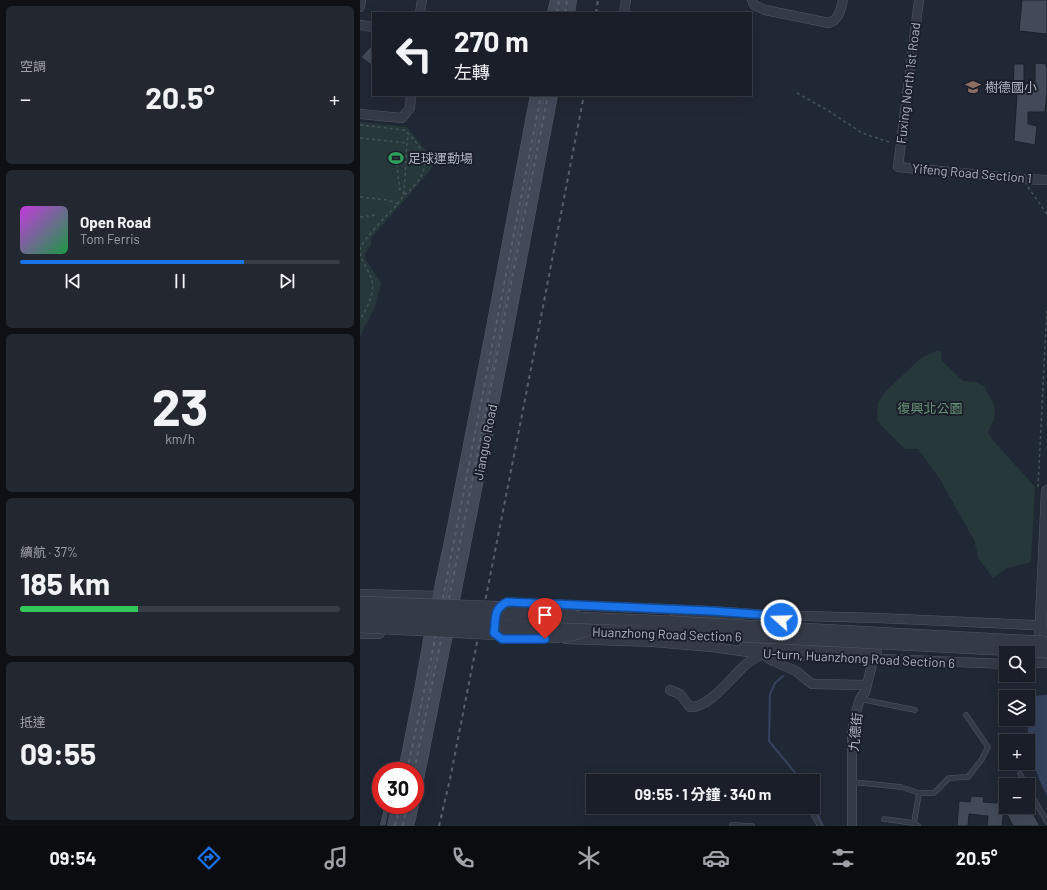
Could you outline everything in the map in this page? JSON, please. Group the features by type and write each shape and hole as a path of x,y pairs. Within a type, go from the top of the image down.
{"main road":[{"path":"554,12 557,0"},
{"path":"568,12 570,0"},
{"name":"Jianguo Road","path":"407,762 491,338 537,96"},
{"name":"Jianguo Road","path":"420,762 500,367 551,96"},
{"path":"394,826 396,814"},
{"path":"407,826 410,814"}],"street":[{"path":"360,7 361,0"},
{"path":"420,12 422,0"},
{"path":"624,12 626,0"},
{"path":"752,0 754,5 765,10 829,23 837,17 843,0"},
{"name":"Fuxing North 1st Road","path":"898,166 919,0"},
{"path":"360,25 372,27"},
{"path":"360,114 402,118 410,108 411,96"},
{"name":"Yifeng Road Section 1","path":"898,166 1023,179 1047,180"},
{"path":"1038,662 1044,629 1046,531 1043,489"},
{"path":"360,595 439,597"},
{"name":"Huanzhong Road Section 6","path":"360,601 553,608 584,618 658,626 1047,652"},
{"path":"507,602 712,614 712,645 588,639 502,639 494,633 497,609 500,605 507,602"},
{"path":"360,609 584,618"},
{"name":"Huanzhong Road Section 6","path":"658,626 684,617 712,614 767,618 878,621 1033,631 1044,629"},
{"path":"670,690 680,694 690,707 697,707 723,689 744,666 762,650 767,618"},
{"path":"360,619 590,630"},
{"name":"九德街","path":"852,826 852,732 856,712 860,699 865,692 875,655 878,621"},
{"path":"658,626 689,642 762,650 999,659"},
{"name":"Huanzhong Road Section 6","path":"360,628 553,638 569,637 590,630 658,626 1047,642"},
{"path":"360,633 431,635"},
{"path":"762,650 773,661 796,671 812,684 867,685"},
{"name":"U-turn, Huanzhong Road Section 6","path":"875,655 999,664"}],"lane":[{"path":"860,699 915,710"},
{"path":"852,782 901,788 919,793 934,793 949,778 968,777 982,759 988,747 966,715"},
{"path":"1020,774 1022,778"},
{"path":"884,819 916,824 919,793"},
{"path":"1035,801 1047,822"},
{"path":"813,814 820,826"},
{"path":"732,826 752,826"}],"path":[{"path":"797,93 829,111 862,133 900,146"},
{"path":"360,125 404,130 422,150 424,157 424,166 420,179 408,192 404,194 398,204 360,249 360,256 372,281 368,305 360,320"},
{"path":"404,194 407,142 409,134"},
{"path":"360,138 407,142"},
{"path":"395,152 400,190 404,194"},
{"path":"1023,179 1047,214"},
{"path":"360,197 388,200 398,204"},
{"path":"360,217 376,215"},
{"path":"1043,489 1047,307"}],"green space":[{"name":"足球運動場","path":"360,122 407,127 435,162 429,172 371,238 371,245 365,254 366,260 381,283 375,307 360,336"},
{"name":"復興北公園","path":"936,351 941,351 942,361 963,381 975,382 984,386 995,407 994,420 988,432 991,438 1035,487 1031,562 1007,568 993,578 979,559 974,540 940,479 918,449 905,449 877,420 878,403 884,393 921,358"}],"water":[{"path":"1047,695 1047,796 1035,767 1035,734 1028,734 1028,726 1035,726 1035,696"}],"building":[{"path":"1022,0 1047,0 1047,34 1019,31"},
{"path":"372,45 372,65 361,57"},
{"path":"1035,63 1046,64 1047,92 1045,112 1028,112 1028,124 1037,126 1035,145 1014,141 1017,94 1013,94 1014,64 1024,64 1024,86 1035,87"},
{"path":"971,796 984,797 983,802 996,803 999,802 999,814 1003,814 1002,826 987,826 988,816 969,814 968,826 957,826 959,801 970,802"},
{"path":"382,814 388,814 386,826 379,826"},
{"path":"1007,814 1033,814 1040,826 1013,826"}],"waterway":[{"path":"783,676 775,683 770,694 769,741 796,774"},
{"path":"818,814 823,826"}],"railway":[{"path":"557,12 559,0"},
{"path":"565,12 567,0"},
{"path":"596,12 598,0"},
{"path":"409,762 432,654 541,96"},
{"path":"416,762 548,96"},
{"path":"439,826 450,779 584,96"},
{"path":"395,826 398,814"},
{"path":"403,826 405,814"}],"place":[{"name":"樹德國小","path":"973,87"},
{"name":"足球運動場","path":"396,158"}],"route":[{"path":"545,639 502,639 498,637 494,633 497,609 500,605 507,602 712,611 767,615 766,620 781,620"}]}
